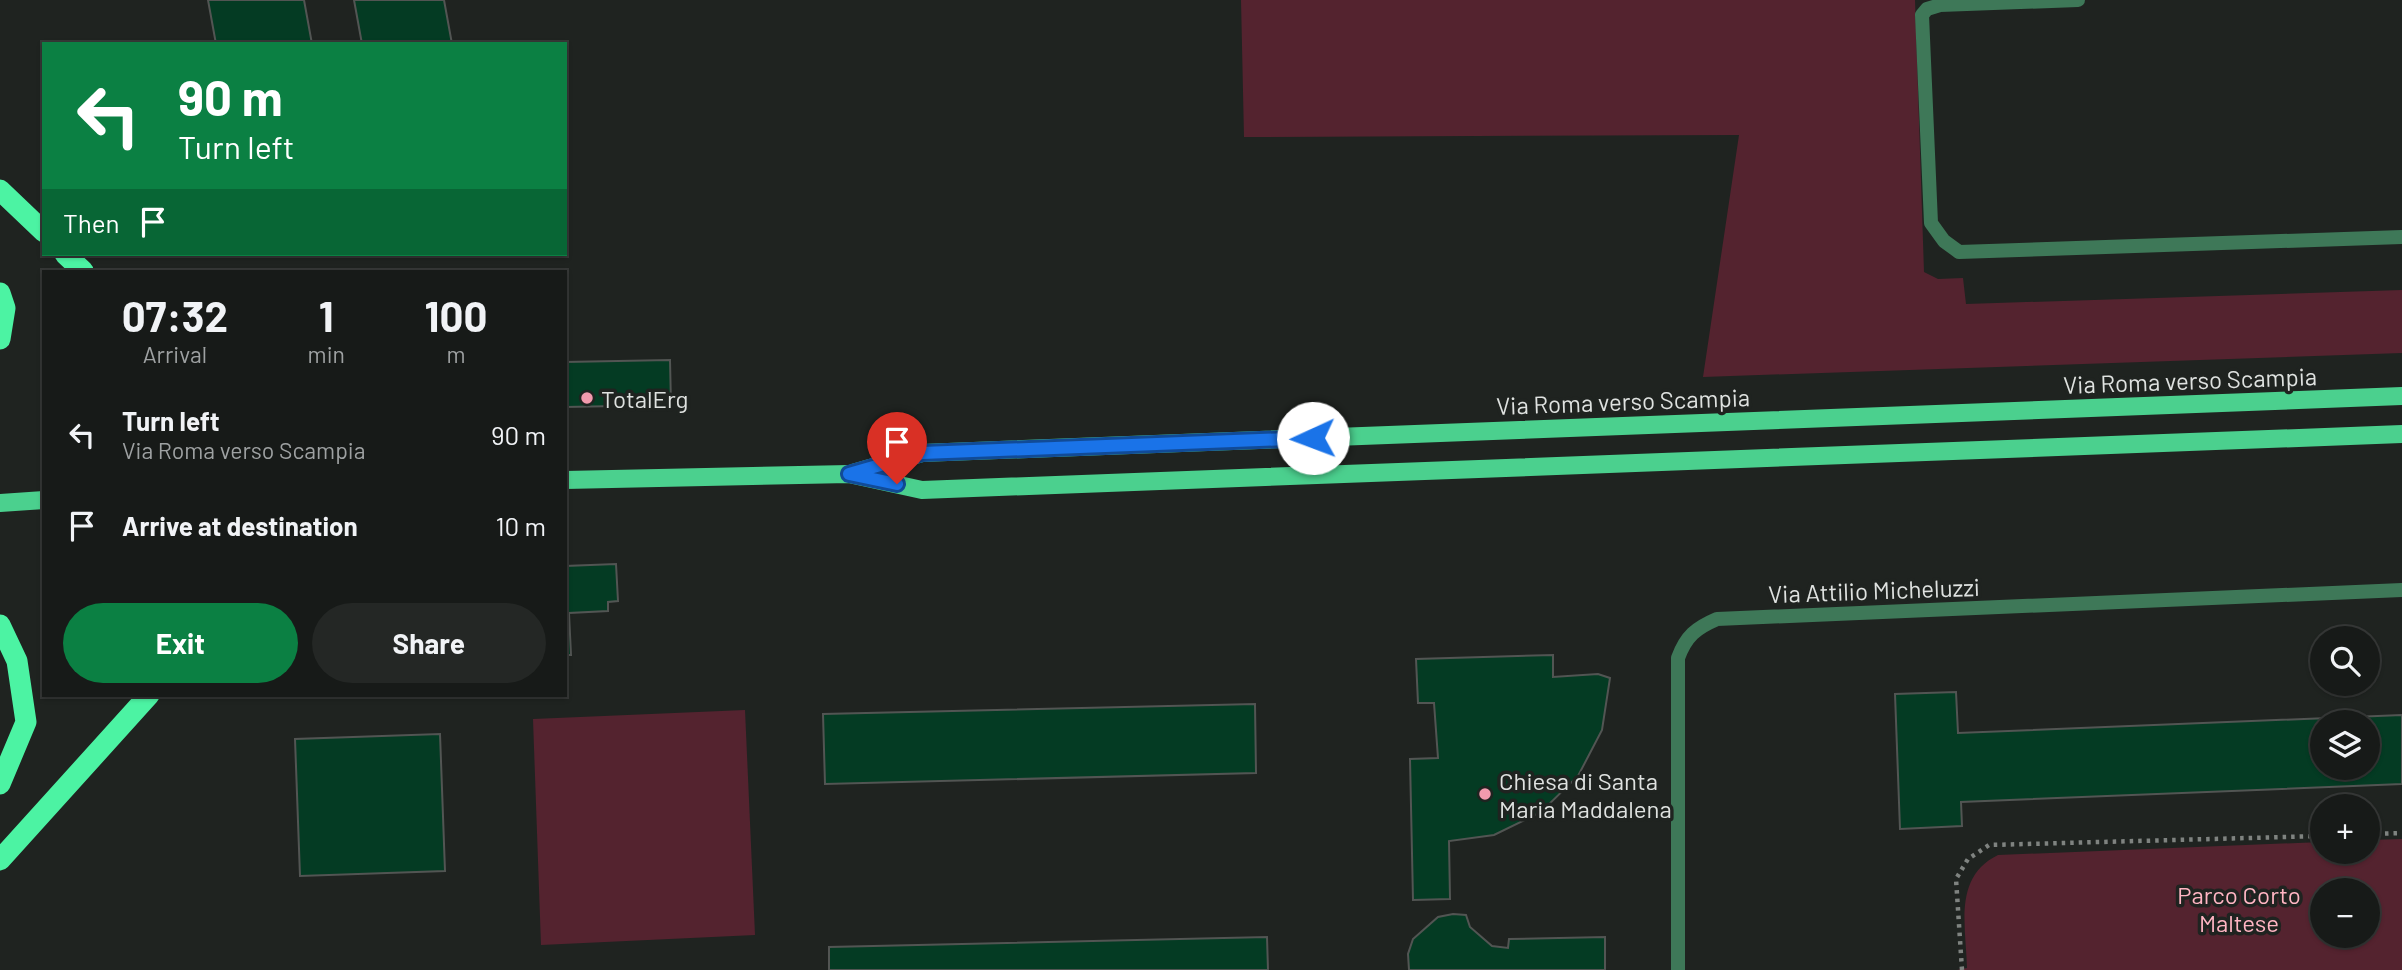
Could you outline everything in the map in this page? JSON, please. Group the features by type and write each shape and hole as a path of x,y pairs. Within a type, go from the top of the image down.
{"highway":[{"path":"0,190 42,231"},
{"path":"67,256 82,270"},
{"path":"0,293 5,308 0,339"},
{"path":"0,625 17,661 26,722 0,784"},
{"path":"0,860 147,697"}],"main road":[{"name":"Via Roma verso Scampia","path":"849,474 922,453 2402,396"},
{"name":"Via Roma verso Scampia","path":"567,480 849,474 922,490 2402,434"},
{"path":"0,503 42,500"}],"street":[{"path":"2078,0 1940,5 1927,9 1922,15 1931,223 1944,241 1959,252 2402,237"},
{"name":"Via Attilio Micheluzzi","path":"1678,970 1678,658 1684,641 1697,627 1717,619 2402,590"}],"path":[{"path":"2380,834 2402,833"},
{"path":"1962,970 1956,879 1968,859 1989,845 2310,836"}],"green space":[{"path":"1241,0 1915,0 1924,272 1938,279 1963,278 1966,304 2402,290 2402,353 1703,377 1739,135 1244,137"},
{"path":"745,710 755,935 541,945 533,719"},
{"name":"Parco Corto Maltese","path":"2402,839 2402,970 1957,970 1967,968 1965,904 1968,889 1984,864 1998,855 2310,842 2310,864 2380,864 2380,840"}],"building":[{"path":"208,0 304,0 312,42 216,42"},
{"path":"354,0 444,0 452,42 362,42"},
{"path":"670,360 671,405 567,407 567,362"},
{"path":"616,564 618,601 608,602 608,611 569,613 571,655 567,655 567,566"},
{"name":"Chiesa di Santa Maria Maddalena","path":"1553,655 1553,677 1598,674 1610,678 1602,730 1578,776 1541,812 1494,835 1449,841 1450,899 1413,900 1410,759 1438,758 1434,703 1418,703 1416,659"},
{"path":"1956,692 1958,733 2310,719 2310,780 2380,780 2380,716 2402,715 2402,784 1961,802 1962,826 1900,829 1895,694"},
{"path":"1255,704 1256,773 825,784 823,714"},
{"path":"440,734 445,871 300,876 295,739"},
{"path":"1466,915 1470,927 1492,946 1508,948 1509,939 1605,937 1605,970 1409,970 1408,954 1413,939 1438,917"},
{"path":"1267,937 1268,970 829,970 829,947"}],"place":[{"name":"TotalErg","path":"587,398"},
{"name":"Chiesa di Santa Maria Maddalena","path":"1485,794"}],"route":[{"path":"897,484 849,474 922,453 1313,438"}]}
